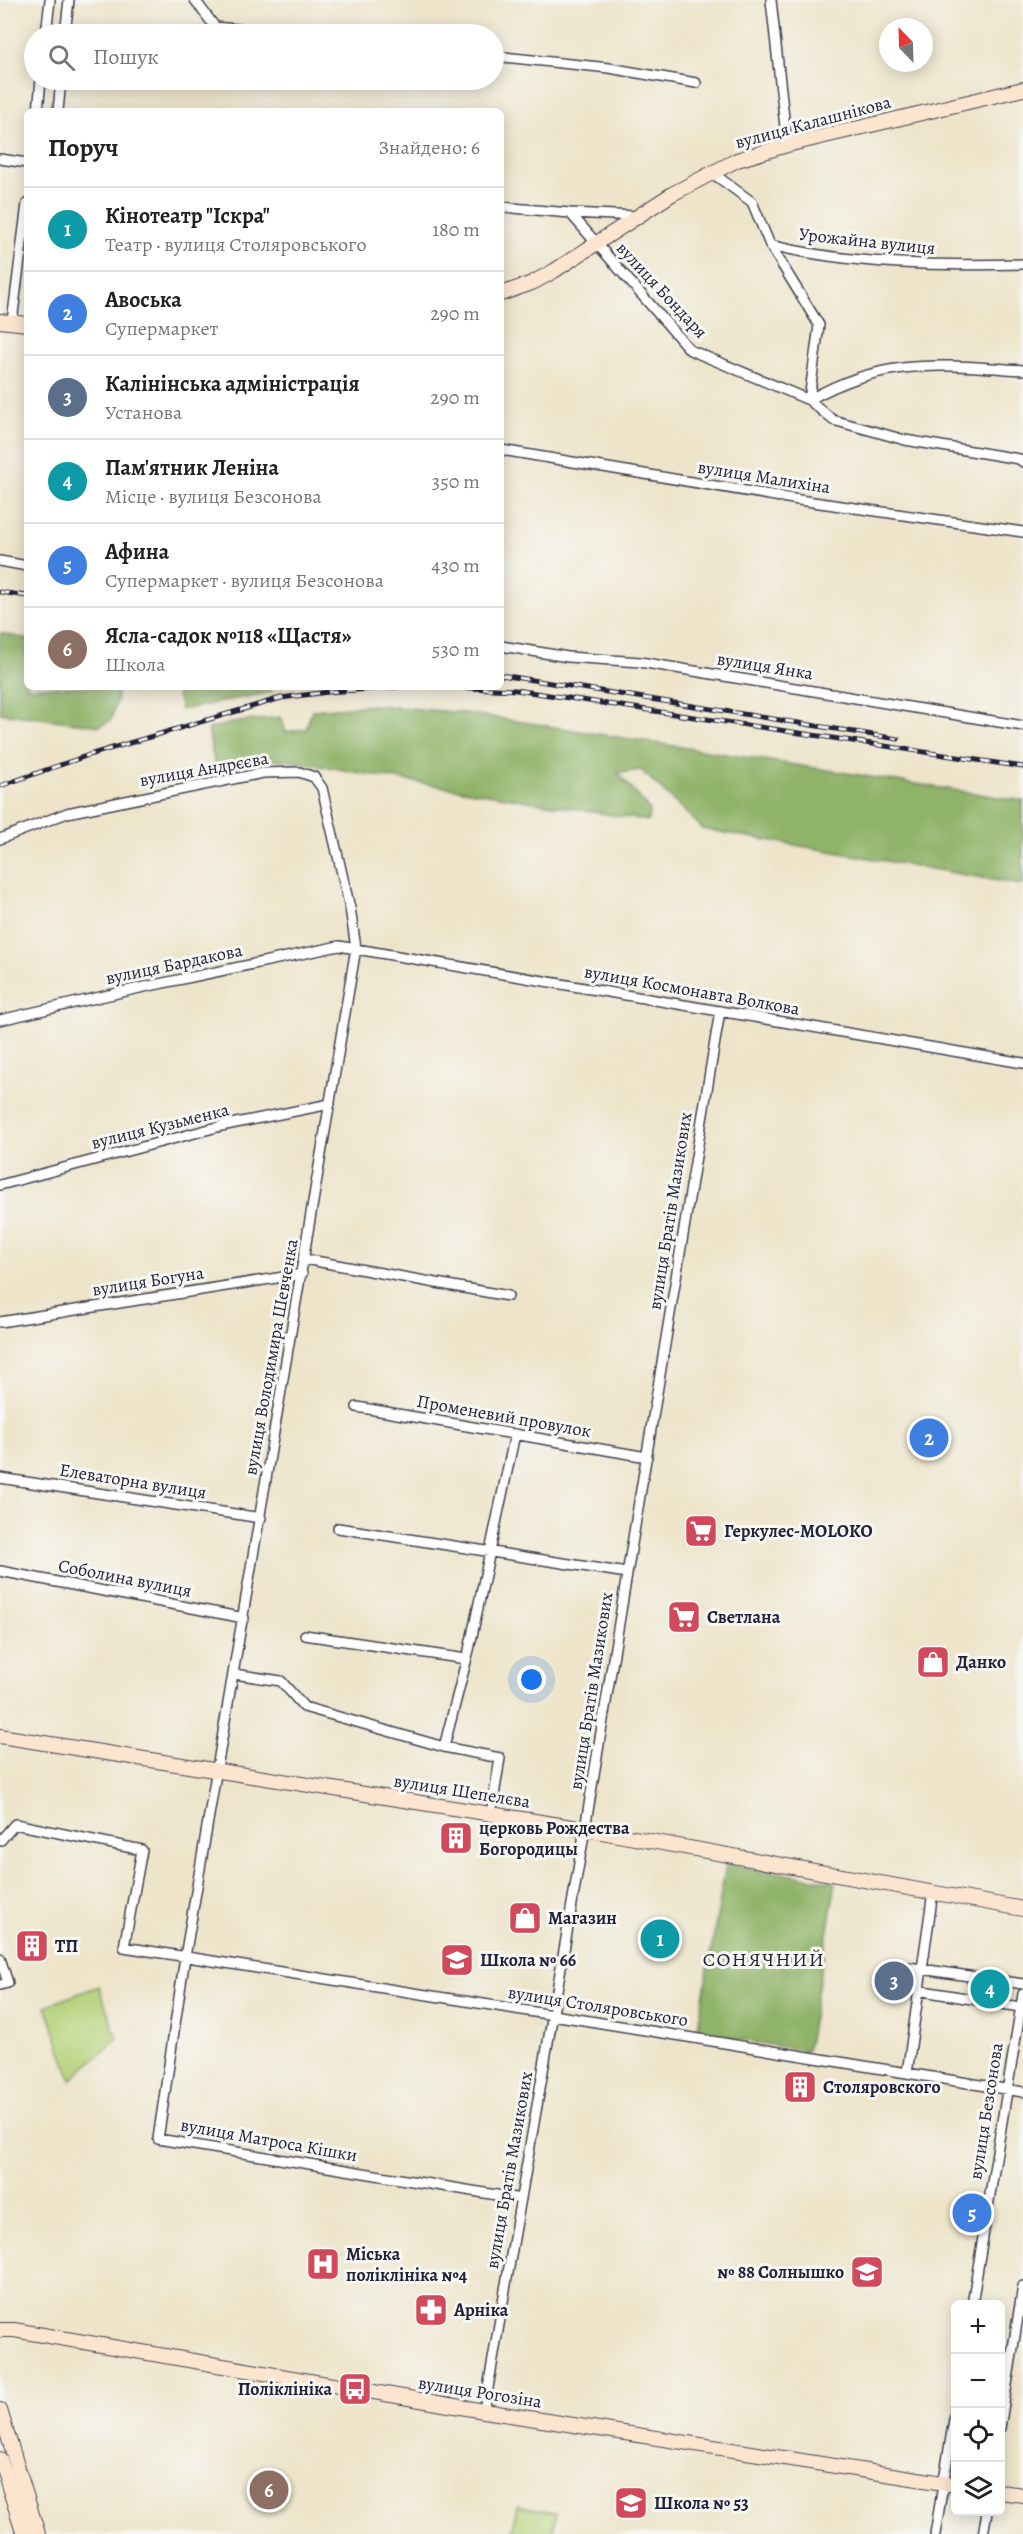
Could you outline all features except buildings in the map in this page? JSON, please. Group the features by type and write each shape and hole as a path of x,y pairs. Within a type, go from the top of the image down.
{"street":[{"path":"47,24 50,0"},
{"path":"66,24 69,0"},
{"path":"195,0 213,24"},
{"path":"771,0 787,145"},
{"path":"504,57 609,68 696,83"},
{"name":"вулиця Калашнікова","path":"504,293 554,272 637,216 711,172 737,160 787,145 1023,89"},
{"path":"38,108 40,90"},
{"path":"58,108 60,90"},
{"path":"0,159 24,163"},
{"path":"711,172 752,202 770,245 819,325 808,400"},
{"path":"504,207 637,216"},
{"name":"вулиця Бондаря","path":"570,213 690,350 808,400 833,420 905,440 1019,459 1023,462"},
{"path":"24,221 6,321 24,324"},
{"name":"Урожайна вулиця","path":"770,245 816,256 939,266 1023,264"},
{"path":"808,400 853,377 879,370 921,365 1023,370"},
{"name":"вулиця Малихіна","path":"504,451 799,500 1023,532"},
{"path":"0,561 24,565"},
{"name":"вулиця Янка","path":"504,646 568,657 640,662 1023,726"},
{"name":"вулиця Андрєєва","path":"0,839 67,813 232,778 263,773 300,772 314,777 322,788 350,908 356,948"},
{"name":"вулиця Бардакова","path":"0,1020 326,948 339,946 356,948"},
{"name":"вулиця Космонавта Волкова","path":"356,948 1023,1063"},
{"name":"вулиця Володимира Шевченка","path":"185,1957 356,948"},
{"name":"вулиця Братів Мазикових","path":"484,2411 585,1829 720,1011"},
{"name":"вулиця Кузьменка","path":"0,1185 221,1126 330,1104"},
{"path":"304,1259 508,1296"},
{"name":"вулиця Богуна","path":"0,1322 302,1274"},
{"name":"Променевий провулок","path":"357,1407 646,1457"},
{"path":"444,1747 466,1659 515,1434"},
{"name":"Елеваторна вулиця","path":"0,1478 261,1518"},
{"path":"338,1528 627,1573"},
{"name":"Соболина вулиця","path":"0,1571 244,1618"},
{"path":"305,1635 466,1659"},
{"path":"234,1674 281,1681 304,1707 444,1747 500,1758 491,1814"},
{"name":"вулиця Шепелєва","path":"0,1736 585,1829 1023,1909"},
{"name":"вулиця Столяровського","path":"0,1841 15,1824 142,1850 124,1947 553,2014 1023,2092"},
{"path":"907,2073 933,1893"},
{"name":"вулиця Матроса Кішки","path":"185,1957 158,2139 521,2199"},
{"path":"0,1958 8,1983 0,1985"},
{"path":"908,1967 1023,1984"},
{"path":"905,1988 1020,2007"},
{"name":"вулиця Безсонова","path":"973,2300 1023,1994"},
{"path":"1003,2408 1023,2286"},
{"name":"вулиця Рогозіна","path":"0,2330 14,2330 484,2411 949,2484"},
{"path":"935,2534 949,2484 956,2408"},
{"path":"0,2410 39,2534"},
{"path":"0,2459 24,2534"},
{"path":"1005,2493 1023,2495"},
{"path":"983,2534 986,2516"}],"green space":[{"path":"0,633 24,638 24,690 117,690 117,700 111,720 100,726 0,713"},
{"path":"178,690 270,690 272,692 181,710 177,695"},
{"path":"374,705 466,713 1023,801 1023,885 703,829 641,770 618,773 650,810 648,821 284,760 259,760 216,772 208,729 231,723 280,717 286,732 306,729 312,710"},
{"path":"726,1864 836,1882 807,2051 697,2033"},
{"path":"99,1986 117,2039 71,2080 46,2006"},
{"path":"517,2506 556,2513 553,2534 512,2534"}],"railway":[{"path":"0,592 24,596"},
{"path":"504,675 898,739"},
{"path":"504,689 1023,767"},
{"path":"0,786 89,755 281,698 356,690"}],"place":[{"name":"Авоська","path":"929,1438"},
{"name":"Геркулес-MOLOKO","path":"701,1531"},
{"name":"Светлана","path":"684,1617"},
{"name":"Данко","path":"933,1662"},
{"name":"церковь Рождества Богородицы","path":"456,1838"},
{"name":"Магазин","path":"525,1918"},
{"name":"Кінотеатр \"Іскра\"","path":"660,1939"},
{"name":"ТП","path":"32,1946"},
{"name":"Школа № 66","path":"457,1960"},
{"name":"Калінінська адміністрація","path":"894,1981"},
{"name":"Пам'ятник Леніна","path":"990,1989"},
{"name":"Столяровского","path":"800,2087"},
{"name":"Афина","path":"972,2213"},
{"name":"Міська поліклініка №4","path":"323,2264"},
{"name":"№ 88 Солнышко","path":"867,2272"},
{"name":"Арніка","path":"431,2310"},
{"name":"Поліклініка","path":"355,2389"},
{"name":"Ясла-садок №118 «Щастя»","path":"269,2490"},
{"name":"Школа № 53","path":"631,2503"}],"district":[{"name":"СОНЯЧНИЙ","path":"764,1959"}]}
